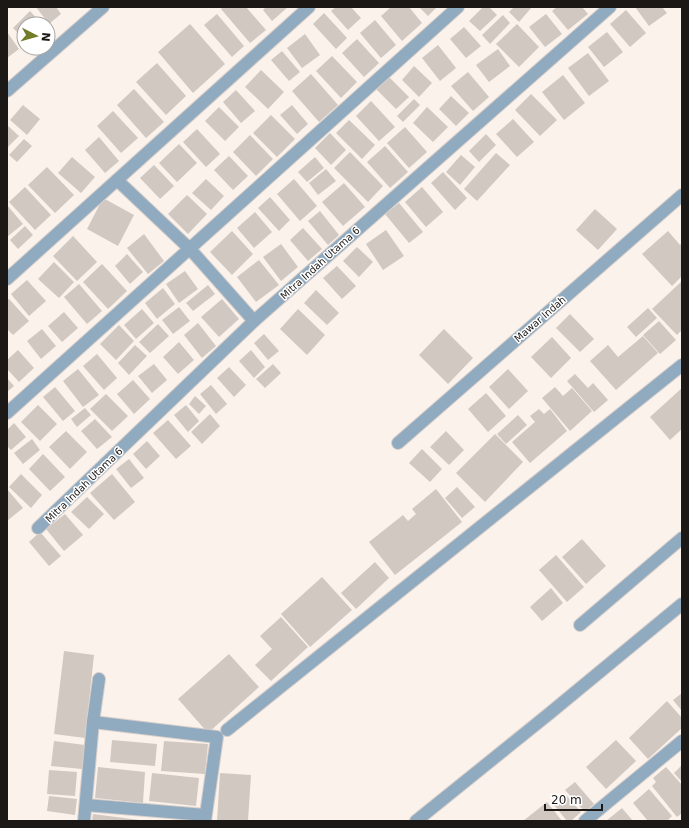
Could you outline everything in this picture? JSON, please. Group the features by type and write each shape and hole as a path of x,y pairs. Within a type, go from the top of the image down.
{"street":[{"path":"7,91 103,7"},
{"path":"7,279 309,7"},
{"path":"7,413 458,7"},
{"name":"Mitra Indah Utama 6","path":"38,528 254,322 610,7"},
{"path":"117,180 190,249 254,322"},
{"name":"Mawar Indah","path":"398,443 682,195"},
{"path":"227,730 682,366"},
{"path":"580,626 682,538"},
{"path":"416,821 682,604"},
{"path":"84,821 93,722 99,679"},
{"path":"86,805 205,818 217,737 93,722"},
{"path":"585,821 682,741"}],"building":[{"path":"36,7 56,7 61,14 56,18 56,16 43,16"},
{"path":"223,7 246,7 266,30 250,43 221,9"},
{"path":"266,7 288,7 272,21 263,10"},
{"path":"336,7 351,7 361,18 348,30 331,11"},
{"path":"391,7 409,7 422,23 402,41 381,16"},
{"path":"419,7 437,7 428,16"},
{"path":"483,7 489,7 497,15 480,31 469,21"},
{"path":"514,7 532,7 519,22 509,12"},
{"path":"557,7 582,7 588,14 568,30 552,11"},
{"path":"635,7 662,7 667,13 649,26"},
{"path":"626,10 646,33 630,47 610,24"},
{"path":"30,11 35,16 25,16"},
{"path":"324,13 347,38 336,49 313,24"},
{"path":"217,14 244,46 232,57 204,25"},
{"path":"546,14 562,34 545,47 529,27"},
{"path":"503,15 510,23 490,44 482,35"},
{"path":"375,20 396,45 381,58 360,33"},
{"path":"190,24 225,64 193,93 158,52"},
{"path":"517,24 539,47 519,67 496,44"},
{"path":"464,27 481,46 466,58 450,39"},
{"path":"7,32 16,45 16,51 7,58"},
{"path":"607,32 623,52 604,67 588,47"},
{"path":"305,34 320,55 302,68 287,48"},
{"path":"357,39 379,63 364,77 342,53"},
{"path":"438,45 456,68 440,81 422,58"},
{"path":"498,49 510,66 489,82 476,65"},
{"path":"282,51 300,72 289,81 271,60"},
{"path":"588,53 609,81 589,96 568,68"},
{"path":"332,56 357,82 341,98 316,71"},
{"path":"157,63 186,96 166,115 136,82"},
{"path":"414,66 432,83 419,97 402,80"},
{"path":"261,70 284,92 268,109 245,87"},
{"path":"468,72 489,97 473,111 451,86"},
{"path":"311,74 338,105 319,122 292,91"},
{"path":"563,75 585,103 564,120 542,92"},
{"path":"389,77 409,97 396,109 376,89"},
{"path":"134,89 164,122 146,138 117,105"},
{"path":"236,90 255,111 241,123 223,102"},
{"path":"531,94 557,120 540,136 515,110"},
{"path":"451,96 469,113 456,126 439,109"},
{"path":"414,99 420,105 403,122 397,116"},
{"path":"371,101 395,127 379,141 356,116"},
{"path":"23,105 40,119 27,135 10,120"},
{"path":"292,105 308,124 297,134 280,115"},
{"path":"219,107 239,127 225,141 205,121"},
{"path":"427,107 448,127 433,142 413,123"},
{"path":"113,111 138,138 121,153 97,126"},
{"path":"271,115 295,139 277,157 253,133"},
{"path":"513,119 534,142 517,157 496,134"},
{"path":"349,120 375,145 362,159 336,133"},
{"path":"7,125 19,136 7,148"},
{"path":"405,127 427,152 409,168 387,143"},
{"path":"197,129 220,154 206,167 183,142"},
{"path":"330,133 346,150 331,165 315,148"},
{"path":"486,134 496,145 479,162 469,151"},
{"path":"250,135 273,159 256,176 233,152"},
{"path":"99,137 119,161 105,173 85,150"},
{"path":"24,139 32,146 17,162 9,155"},
{"path":"179,144 197,163 177,182 159,163"},
{"path":"385,146 408,172 390,188 367,162"},
{"path":"350,152 383,186 368,202 334,168"},
{"path":"496,153 510,165 477,201 464,189"},
{"path":"461,155 475,167 460,185 446,172"},
{"path":"229,156 248,176 233,190 214,170"},
{"path":"72,157 95,177 81,193 58,173"},
{"path":"315,157 324,168 307,182 298,172"},
{"path":"154,165 174,186 160,199 140,178"},
{"path":"47,167 74,195 55,213 28,185"},
{"path":"326,169 336,181 318,195 309,183"},
{"path":"443,172 467,198 455,210 431,183"},
{"path":"206,179 224,196 211,210 192,193"},
{"path":"294,179 317,206 300,221 277,194"},
{"path":"344,183 365,207 343,226 322,202"},
{"path":"25,187 51,215 35,230 9,202"},
{"path":"422,187 443,212 426,227 405,202"},
{"path":"187,195 207,214 188,234 168,214"},
{"path":"270,197 290,220 279,231 258,208"},
{"path":"103,198 134,215 118,246 87,229"},
{"path":"399,203 423,232 409,243 385,214"},
{"path":"7,205 23,224 7,237"},
{"path":"595,209 617,229 598,250 576,230"},
{"path":"320,211 339,235 328,245 308,221"},
{"path":"255,212 272,232 254,248 237,228"},
{"path":"25,226 33,235 18,249 10,240"},
{"path":"303,228 322,249 308,261 290,240"},
{"path":"386,230 404,256 383,270 366,244"},
{"path":"232,231 253,254 232,275 210,252"},
{"path":"668,231 680,245 682,243 682,276 672,286 642,254"},
{"path":"144,234 164,261 148,274 127,248"},
{"path":"73,236 97,262 77,281 53,256"},
{"path":"281,244 298,267 281,281 263,257"},
{"path":"357,247 373,262 359,277 343,261"},
{"path":"127,254 143,272 130,284 115,266"},
{"path":"259,260 279,285 256,302 237,277"},
{"path":"54,262 74,282 59,298 38,279"},
{"path":"102,264 127,291 108,309 83,282"},
{"path":"337,266 356,286 342,299 323,278"},
{"path":"185,271 198,289 179,303 166,284"},
{"path":"27,280 46,301 29,316 11,294"},
{"path":"682,281 682,330 677,335 652,309"},
{"path":"79,284 102,311 87,324 64,297"},
{"path":"208,285 215,294 193,311 186,303"},
{"path":"163,288 175,304 157,319 145,303"},
{"path":"316,290 339,313 327,325 304,303"},
{"path":"9,299 29,321 13,335 7,329 7,300"},
{"path":"222,299 239,319 219,337 201,317"},
{"path":"179,307 190,321 173,334 162,320"},
{"path":"648,308 657,318 636,337 627,327"},
{"path":"142,309 154,323 136,339 124,325"},
{"path":"298,309 325,335 307,355 280,329"},
{"path":"64,312 78,328 62,342 48,326"},
{"path":"570,314 594,339 580,352 556,328"},
{"path":"659,321 676,340 660,354 643,335"},
{"path":"198,323 216,346 202,358 184,335"},
{"path":"158,324 169,336 150,353 139,342"},
{"path":"119,325 134,341 116,360 100,344"},
{"path":"42,329 56,346 41,359 27,341"},
{"path":"444,329 473,358 448,384 419,355"},
{"path":"264,334 279,351 268,360 254,343"},
{"path":"643,336 658,353 616,390 590,361 608,345 618,357"},
{"path":"552,337 571,358 551,378 531,357"},
{"path":"179,342 194,360 178,374 163,357"},
{"path":"135,345 147,356 129,375 118,363"},
{"path":"18,350 34,368 19,382 7,369 7,360"},
{"path":"251,350 265,367 254,378 239,361"},
{"path":"97,354 117,378 104,390 83,366"},
{"path":"154,364 167,380 152,393 138,376"},
{"path":"273,364 281,373 265,388 256,379"},
{"path":"229,367 246,385 234,397 217,378"},
{"path":"78,369 99,395 83,407 63,381"},
{"path":"508,369 528,391 509,409 489,387"},
{"path":"575,374 588,388 593,383 608,400 594,412 567,381"},
{"path":"7,378 14,386 7,392"},
{"path":"133,380 150,399 134,414 117,394"},
{"path":"211,385 227,404 216,414 200,394"},
{"path":"55,387 75,411 63,421 43,397"},
{"path":"555,387 563,396 572,388 592,411 570,431 542,398"},
{"path":"682,388 682,429 670,440 650,417"},
{"path":"486,393 506,416 488,432 468,409"},
{"path":"106,394 128,416 112,431 90,409"},
{"path":"195,396 206,406 199,414 189,404"},
{"path":"38,405 57,424 40,441 21,422"},
{"path":"186,405 199,421 188,432 174,415"},
{"path":"85,408 91,415 77,427 71,419"},
{"path":"539,409 544,414 550,409 567,431 530,463 512,442 535,422 530,416"},
{"path":"210,414 220,426 202,444 191,432"},
{"path":"518,415 527,425 506,444 497,434"},
{"path":"95,419 112,437 97,449 81,431"},
{"path":"168,420 191,446 176,459 153,433"},
{"path":"14,423 26,437 11,450 7,446 7,430"},
{"path":"66,431 87,452 70,469 49,447"},
{"path":"446,431 464,450 449,465 430,447"},
{"path":"495,434 523,462 485,502 456,473"},
{"path":"32,439 40,450 23,464 14,453"},
{"path":"147,441 160,456 146,469 133,454"},
{"path":"422,449 442,469 430,482 409,463"},
{"path":"43,454 65,477 50,491 29,469"},
{"path":"129,459 144,478 131,488 116,469"},
{"path":"21,474 42,495 31,508 9,487"},
{"path":"112,474 135,502 114,520 90,493"},
{"path":"457,487 475,507 462,518 445,498"},
{"path":"7,489 23,508 7,521"},
{"path":"436,489 462,522 395,575 369,542 403,515 408,521 416,514 412,509"},
{"path":"87,497 104,514 89,529 71,512"},
{"path":"65,514 83,535 64,551 46,529"},
{"path":"40,532 61,556 49,566 29,542"},
{"path":"582,539 606,566 586,584 562,557"},
{"path":"556,555 584,587 567,602 539,570"},
{"path":"375,562 389,578 356,609 341,593"},
{"path":"322,577 352,610 310,647 281,614"},
{"path":"551,588 563,603 542,621 530,607"},
{"path":"281,617 308,647 271,681 255,665 272,649 260,636"},
{"path":"64,651 94,655 85,738 54,734"},
{"path":"229,654 259,687 208,733 178,699"},
{"path":"682,693 682,711 673,700"},
{"path":"667,701 682,718 682,728 648,759 629,738"},
{"path":"112,740 157,744 155,766 110,762"},
{"path":"616,740 636,761 606,789 586,767"},
{"path":"54,741 85,745 82,769 51,766"},
{"path":"164,741 208,744 205,774 161,771"},
{"path":"682,765 682,782 674,773"},
{"path":"98,767 145,772 143,803 95,798"},
{"path":"666,767 682,785 682,813 677,817 652,786 656,782 653,778"},
{"path":"49,770 77,772 75,796 47,794"},
{"path":"152,773 199,778 196,806 149,801"},
{"path":"220,773 251,775 248,821 217,821"},
{"path":"575,782 594,804 585,812 565,790"},
{"path":"649,789 672,816 667,821 648,821 633,803"},
{"path":"566,795 581,812 571,821 567,821 554,805"},
{"path":"49,796 77,799 75,815 47,811"},
{"path":"547,802 562,821 523,821"},
{"path":"622,808 633,821 606,821"},
{"path":"93,814 140,820 140,821 92,821"}]}
